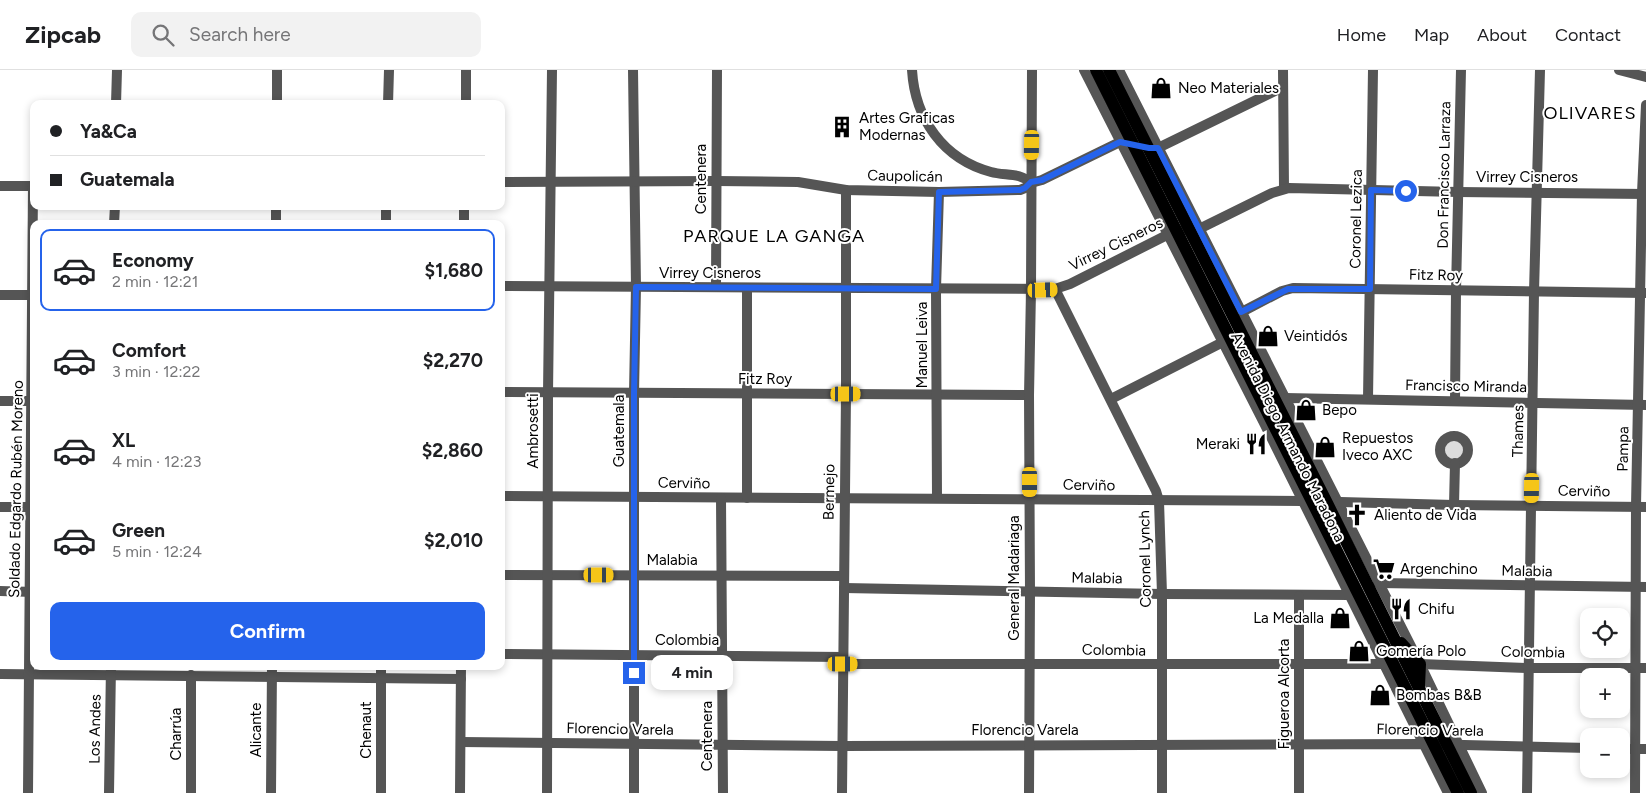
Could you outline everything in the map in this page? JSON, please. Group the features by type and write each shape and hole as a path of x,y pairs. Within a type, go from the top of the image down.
{"main road":[{"name":"Avenida Diego Armando Maradona","path":"1096,70 1126,143 1237,315 1332,502 1390,631 1419,689 1458,793"},
{"name":"Avenida Diego Armando Maradona","path":"1109,70 1153,148 1200,279 1226,340 1308,502 1327,531 1353,591 1441,745 1471,793"},
{"path":"1200,279 1210,316 1226,340"},
{"path":"1263,421 1308,502"},
{"path":"1327,531 1331,558 1353,591"},
{"path":"1390,631 1420,664 1419,689"}],"street":[{"path":"116,70 116,100"},
{"path":"277,70 277,100"},
{"path":"388,100 389,70"},
{"path":"466,70 466,100"},
{"name":"Ambrosetti","path":"547,793 547,496 552,70"},
{"name":"Guatemala","path":"633,70 636,182 633,575 634,793"},
{"name":"Centenera","path":"716,288 717,70"},
{"path":"912,70 916,98 923,116 933,134 945,148 976,168 994,173 1024,176 1031,182"},
{"name":"General Madariaga","path":"1029,793 1029,395 1032,70"},
{"name":"Avenida Diego Armando Maradona","path":"1084,70 1126,143"},
{"name":"Avenida Diego Armando Maradona","path":"1119,70 1153,148"},
{"path":"1283,70 1284,188"},
{"name":"Coronel Lezica","path":"1368,399 1373,70"},
{"name":"Don Francisco Larraza","path":"1456,401 1456,290 1461,70"},
{"name":"Thames","path":"1527,793 1534,292 1540,70"},
{"path":"1619,70 1646,77"},
{"path":"1126,143 1153,148 1283,87"},
{"name":"Pampa","path":"1635,793 1641,749 1641,506 1646,105"},
{"name":"Caupolicán","path":"505,182 716,180 798,182 846,190 939,192 1020,190 1031,182 1042,180 1126,143"},
{"path":"994,173 994,191"},
{"path":"0,186 30,186"},
{"name":"Virrey Cisneros","path":"505,286 1055,289 1284,188 1644,194"},
{"name":"Bermejo","path":"842,793 846,190"},
{"name":"Manuel Leiva","path":"937,498 936,289 939,192"},
{"name":"Avenida Diego Armando Maradona","path":"1183,231 1210,316"},
{"path":"747,288 747,498"},
{"name":"Coronel Lynch","path":"1055,289 1111,399 1156,491 1159,501 1162,594 1162,793"},
{"name":"Fitz Roy","path":"1237,315 1288,289 1643,293"},
{"path":"0,295 30,295"},
{"name":"Avenida Diego Armando Maradona","path":"1237,315 1285,398 1332,502 1378,583 1420,664 1441,745 1448,793"},
{"path":"1111,399 1226,340"},
{"name":"Avenida Diego Armando Maradona","path":"1226,340 1263,421"},
{"name":"Fitz Roy","path":"505,392 1029,395"},
{"name":"Francisco Miranda","path":"1285,398 1642,405"},
{"path":"0,401 30,401"},
{"path":"1454,505 1455,464"},
{"name":"Cerviño","path":"505,496 937,498 1641,506"},
{"name":"Centenera","path":"721,498 720,576 723,793"},
{"name":"Avenida Diego Armando Maradona","path":"1308,502 1331,558"},
{"path":"0,507 30,507"},
{"name":"Malabia","path":"505,575 844,576"},
{"name":"Malabia","path":"1378,583 1641,587"},
{"name":"Malabia","path":"844,588 1299,596 1353,591"},
{"path":"0,591 30,592"},
{"name":"Avenida Diego Armando Maradona","path":"1353,591 1385,664 1441,745 1482,793"},
{"name":"Figueroa Alcorta","path":"1299,596 1299,793"},
{"name":"Colombia","path":"505,654 722,655 1029,664 1385,664"},
{"name":"Colombia","path":"1420,664 1528,668 1641,668"},
{"name":"Soldado Edgardo Rubén Moreno","path":"28,793 30,670"},
{"path":"460,793 461,670"},
{"path":"0,674 110,671 191,675 272,671 381,672 461,678"},
{"name":"Los Andes","path":"109,793 110,671"},
{"name":"Alicante","path":"271,793 272,671"},
{"name":"Chenaut","path":"381,672 381,793"},
{"name":"Charrúa","path":"191,675 191,793"},
{"name":"Florencio Varela","path":"461,742 842,746 1298,744 1580,748"}],"shaded area":[{"path":"1450,441 1458,441 1463,446 1461,457 1450,459 1445,454 1445,446"}],"place":[{"name":"Neo Materiales","path":"1161,88"},
{"name":"Artes Graficas Modernas","path":"842,127"},
{"name":"Veintidós","path":"1268,336"},
{"name":"Bepo","path":"1306,410"},
{"name":"Meraki","path":"1256,444"},
{"name":"Repuestos Iveco AXC","path":"1325,447"},
{"name":"Aliento de Vida","path":"1357,515"},
{"name":"Argenchino","path":"1384,569"},
{"name":"Chifu","path":"1401,609"},
{"name":"La Medalla","path":"1340,618"},
{"name":"Gomería Polo","path":"1359,651"},
{"name":"Bombas B&B","path":"1380,695"}],"district":[{"name":"OLIVARES","path":"1590,113"},
{"name":"PARQUE LA GANGA","path":"774,236"}],"route":[{"path":"634,673 633,575 636,287 936,289 939,192 1020,190 1031,182 1042,180 1120,142 1158,148 1241,312 1282,291 1293,288 1370,289 1371,190 1406,191"}]}
